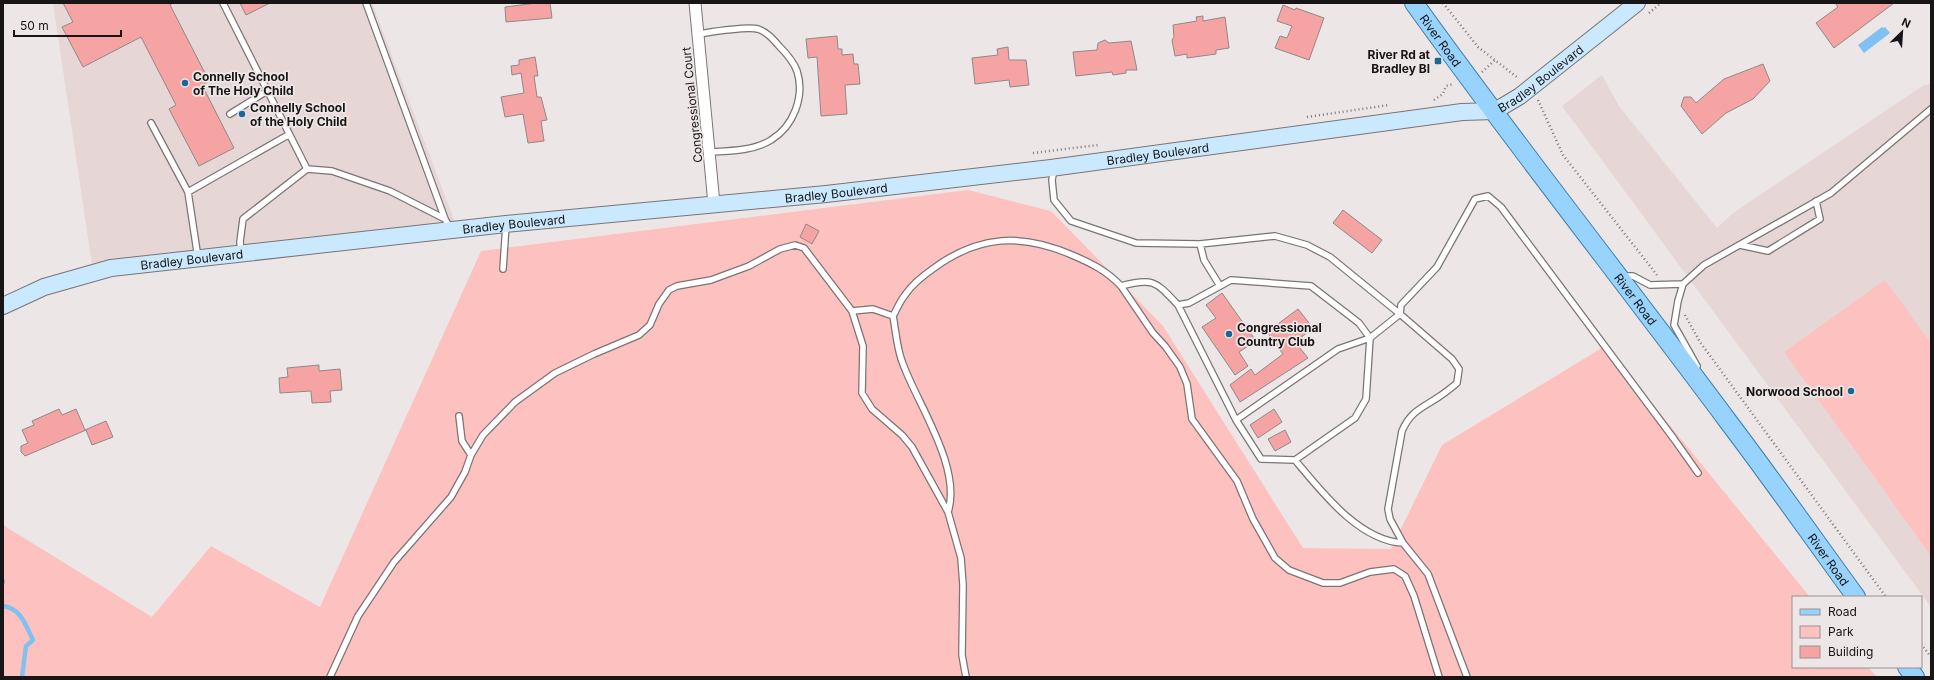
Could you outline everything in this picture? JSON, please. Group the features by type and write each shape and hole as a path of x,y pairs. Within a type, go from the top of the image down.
{"main road":[{"name":"River Road","path":"1414,3 1468,78 1495,111 1617,276 1726,419 1855,596"},
{"name":"Bradley Boulevard","path":"3,306 44,287 111,268 241,254 449,225 506,224 826,194 1055,167 1462,112 1495,111 1520,96 1638,3"},
{"path":"1908,668 1915,677"}],"street":[{"name":"Congressional Court","path":"695,3 714,204"}],"lane":[{"path":"222,3 288,135 307,169"},
{"path":"366,3 449,225"},
{"path":"698,34 758,29 770,36 782,49 797,70 799,92 795,114 784,129 772,140 756,147 709,152"},
{"path":"230,114 267,92"},
{"path":"1726,419 1674,325 1678,301 1683,284 1704,265 1831,193 1931,109"},
{"path":"151,123 188,192 198,258"},
{"path":"188,192 288,135"},
{"path":"1055,167 1052,180 1054,200 1071,221 1136,243 1200,244 1275,236 1307,246 1330,257 1452,359 1459,369 1458,383 1440,396 1422,406 1407,418 1402,430 1388,509 1395,530 1402,543 1428,574 1467,677"},
{"path":"241,254 240,242 243,219 307,169 332,171 390,191 449,225"},
{"path":"1236,420 1338,349 1370,338 1400,314 1401,305 1437,267 1475,199 1488,196 1501,207 1698,473"},
{"path":"1740,245 1768,251 1820,219 1816,201"},
{"path":"503,269 506,224"},
{"path":"948,512 951,503 950,478 942,452 902,363 893,316 906,294 924,275 965,248 994,241 1026,241 1056,248 1093,264 1109,274 1121,286 1153,333 1165,346 1180,367 1187,384 1192,419 1236,481 1253,519 1275,558 1289,570 1323,583 1340,583 1370,572 1394,569 1405,576 1414,596 1439,677"},
{"path":"1200,244 1204,260 1220,286"},
{"path":"330,677 358,616 394,562 451,497 465,472 471,454 483,435 515,402 556,373 594,354 638,335 650,325 659,304 669,290 677,286 711,280 749,266 780,249 795,245 804,248 852,310 863,346 862,393 872,409 898,430 912,447 948,512 961,558 963,585 962,655 966,677"},
{"path":"1617,276 1633,276 1650,284 1683,284"},
{"path":"1121,286 1138,281 1149,281 1160,286 1178,305 1236,420 1260,459 1295,460 1355,418 1359,412 1366,399 1370,338 1359,323 1311,286 1232,280 1189,303 1178,305"},
{"path":"852,310 873,309 893,316"},
{"path":"459,416 462,441 471,454"},
{"path":"1295,460 1321,490 1361,529 1393,543 1402,543"}],"path":[{"path":"1427,101 1435,100 1443,94 1446,86 1480,74 1495,60"},
{"path":"1304,117 1396,104"},
{"path":"1027,154 1104,144"},
{"path":"1922,645 1931,657"}],"shaded area":[{"name":"Connelly School of the Holy Child","path":"53,3 372,3 456,225 143,256 92,265"},
{"name":"Norwood School","path":"1602,75 1619,106 1717,228 1733,213 1924,85 1931,84 1931,607 1562,106"}],"green space":[{"path":"968,190 1051,211 1163,326 1303,548 1391,549 1442,445 1605,346 1809,596 1792,596 1792,668 1869,668 1877,677 3,677 3,525 152,617 211,546 320,607 481,251"},
{"path":"1885,280 1931,343 1931,556 1784,352"}],"water":[{"path":"1882,27 1885,27 1890,33 1864,53 1858,45"}],"building":[{"name":"Connelly School of The Holy Child","path":"63,3 173,3 170,5 209,81 202,85 234,148 199,166 169,109 176,105 141,37 83,67 62,27 73,22"},
{"path":"240,3 270,3 246,15"},
{"path":"536,3 550,3 552,18 506,22 505,7"},
{"path":"1835,3 1894,3 1834,48 1816,23 1838,7"},
{"path":"1283,5 1324,18 1309,60 1275,48 1280,36 1287,38 1292,26 1277,21"},
{"path":"1203,16 1203,21 1225,17 1229,48 1216,50 1216,54 1187,58 1187,54 1175,56 1172,40 1174,37 1173,25 1197,21 1196,17"},
{"path":"837,36 838,49 842,49 842,55 853,54 854,64 858,64 860,84 845,85 847,114 821,116 817,57 808,58 806,39"},
{"path":"1105,40 1109,43 1131,41 1137,70 1126,70 1126,73 1113,75 1112,72 1076,76 1073,52 1097,50 1098,43"},
{"path":"1008,47 1009,60 1026,60 1029,85 1010,87 1009,80 975,84 972,58 998,55 997,49"},
{"path":"535,57 538,76 534,76 537,97 541,97 547,120 541,121 544,141 528,143 523,114 505,117 501,97 524,93 521,73 512,75 511,66 519,65 519,60"},
{"path":"1763,64 1770,81 1753,99 1726,113 1702,134 1681,106 1684,97 1691,97 1696,103 1724,79"},
{"path":"1343,210 1382,240 1372,253 1333,223"},
{"path":"806,224 819,231 812,244 800,237"},
{"name":"Congressional Country Club","path":"1222,293 1256,341 1239,352 1248,366 1235,375 1202,327 1216,318 1206,305"},
{"path":"1298,309 1313,328 1295,342 1308,358 1240,402 1230,385 1251,369 1255,375 1283,354 1267,332"},
{"path":"319,365 319,371 340,369 342,390 330,391 331,402 312,403 311,391 280,393 279,378 288,377 287,368"},
{"path":"59,409 62,415 76,409 85,430 106,421 113,437 92,445 86,430 25,456 21,452 21,446 28,443 22,430 34,425 32,421"},
{"path":"1274,409 1282,422 1258,438 1250,425"},
{"path":"1285,430 1291,442 1275,451 1268,439"}],"waterway":[{"path":"3,606 9,607 19,614 33,640 26,646 22,677"}],"place":[{"name":"River Rd at Bradley Bl","path":"1438,61"},
{"name":"Connelly School of The Holy Child","path":"185,83"},
{"name":"Connelly School of the Holy Child","path":"242,114"},
{"name":"Congressional Country Club","path":"1229,334"},
{"name":"Norwood School","path":"1851,391"}]}
